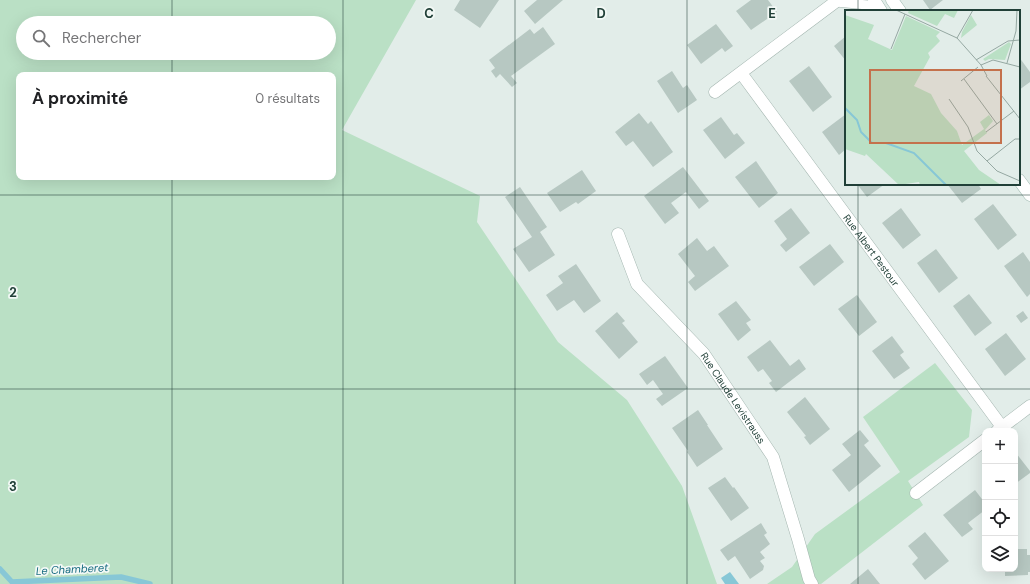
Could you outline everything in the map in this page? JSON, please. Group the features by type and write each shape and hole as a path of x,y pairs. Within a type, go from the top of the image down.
{"street":[{"path":"892,0 899,10"},
{"path":"715,92 837,1"},
{"name":"Rue Albert Pestour","path":"740,73 998,428"},
{"path":"1020,181 1030,195"},
{"name":"Rue Claude Levistrauss","path":"618,234 637,284 704,354 773,457 809,579 812,584"},
{"path":"1000,428 1030,406"},
{"path":"916,493 982,442"}],"lane":[{"path":"837,1 878,6"}],"green space":[{"path":"0,0 416,0 342,130 480,196 477,222 558,342 627,400 682,486 717,584 0,584"},
{"path":"935,363 972,410 969,437 908,481 923,505 821,584 767,584 792,567 815,534 900,472 863,417"}],"water":[{"path":"730,572 739,584 725,584 721,578"}],"building":[{"path":"460,0 499,0 480,28 454,10"},
{"path":"537,0 563,0 535,24 524,11"},
{"path":"751,0 768,0 777,12 751,30 736,11"},
{"path":"923,0 943,0 930,10"},
{"path":"716,24 733,46 725,52 722,48 701,64 687,45"},
{"path":"543,27 555,44 511,76 517,83 512,87 500,74 496,78 491,71 495,68 489,60 530,29 534,34"},
{"path":"845,37 845,60 834,46"},
{"path":"1020,58 1030,72 1030,82 1020,89"},
{"path":"809,66 832,97 813,112 789,81"},
{"path":"672,71 683,88 687,85 697,100 678,113 657,81"},
{"path":"639,113 648,124 651,121 673,152 653,167 633,141 626,146 615,132"},
{"path":"845,115 845,150 839,155 822,132"},
{"path":"721,117 734,135 737,133 745,143 725,159 703,130"},
{"path":"756,161 778,193 759,208 735,177"},
{"path":"683,167 709,201 699,209 686,192 671,203 679,213 665,224 644,196"},
{"path":"582,170 596,191 578,204 576,202 560,212 547,193"},
{"path":"858,185 884,185 867,197"},
{"path":"948,185 979,185 981,189 962,203"},
{"path":"520,187 547,227 540,232 555,255 529,272 513,249 532,237 505,197"},
{"path":"993,204 1017,235 998,250 974,219"},
{"path":"791,208 810,233 786,252 780,245 787,239 774,221"},
{"path":"901,208 921,235 903,249 882,223"},
{"path":"697,238 707,251 714,246 729,266 695,291 688,282 695,276 678,254"},
{"path":"830,244 844,262 814,286 799,267"},
{"path":"936,249 958,278 939,293 917,263"},
{"path":"1023,252 1030,262 1030,294 1027,297 1004,266"},
{"path":"576,264 601,301 584,313 574,300 557,311 546,295 563,283 558,276"},
{"path":"969,294 992,323 975,336 953,306"},
{"path":"857,295 877,322 859,336 838,309"},
{"path":"736,301 751,320 746,323 751,330 738,341 718,314"},
{"path":"1023,311 1028,318 1021,323 1016,316"},
{"path":"617,312 625,321 622,323 638,342 619,359 595,331"},
{"path":"1006,333 1026,359 1005,376 985,349"},
{"path":"892,336 904,352 900,355 910,368 894,379 872,351"},
{"path":"770,340 790,366 799,359 806,369 776,392 769,383 772,381 763,369 758,372 747,357"},
{"path":"665,356 688,388 662,406 656,399 663,394 653,380 647,385 639,374"},
{"path":"805,397 830,429 810,445 804,437 806,436 787,412"},
{"path":"698,410 723,449 697,467 672,428"},
{"path":"860,430 869,441 864,445 881,466 849,492 832,470 851,455 842,444"},
{"path":"1018,456 1030,471 1030,473 1018,482"},
{"path":"725,477 749,508 731,521 708,488"},
{"path":"975,490 982,499 982,512 968,523 973,529 962,537 943,515"},
{"path":"761,523 767,533 764,535 770,544 760,552 765,558 760,561 764,566 763,570 750,579 735,556 728,561 720,550"},
{"path":"925,532 949,561 925,580 912,564 918,558 908,546"},
{"path":"1018,549 1027,549 1027,555 1030,555 1030,572 1028,572 1028,575 1005,576 1005,572 1018,572"},
{"path":"868,569 880,584 850,584"}],"waterway":[{"name":"Le Chamberet","path":"0,569 12,582 121,577 150,584"}]}
